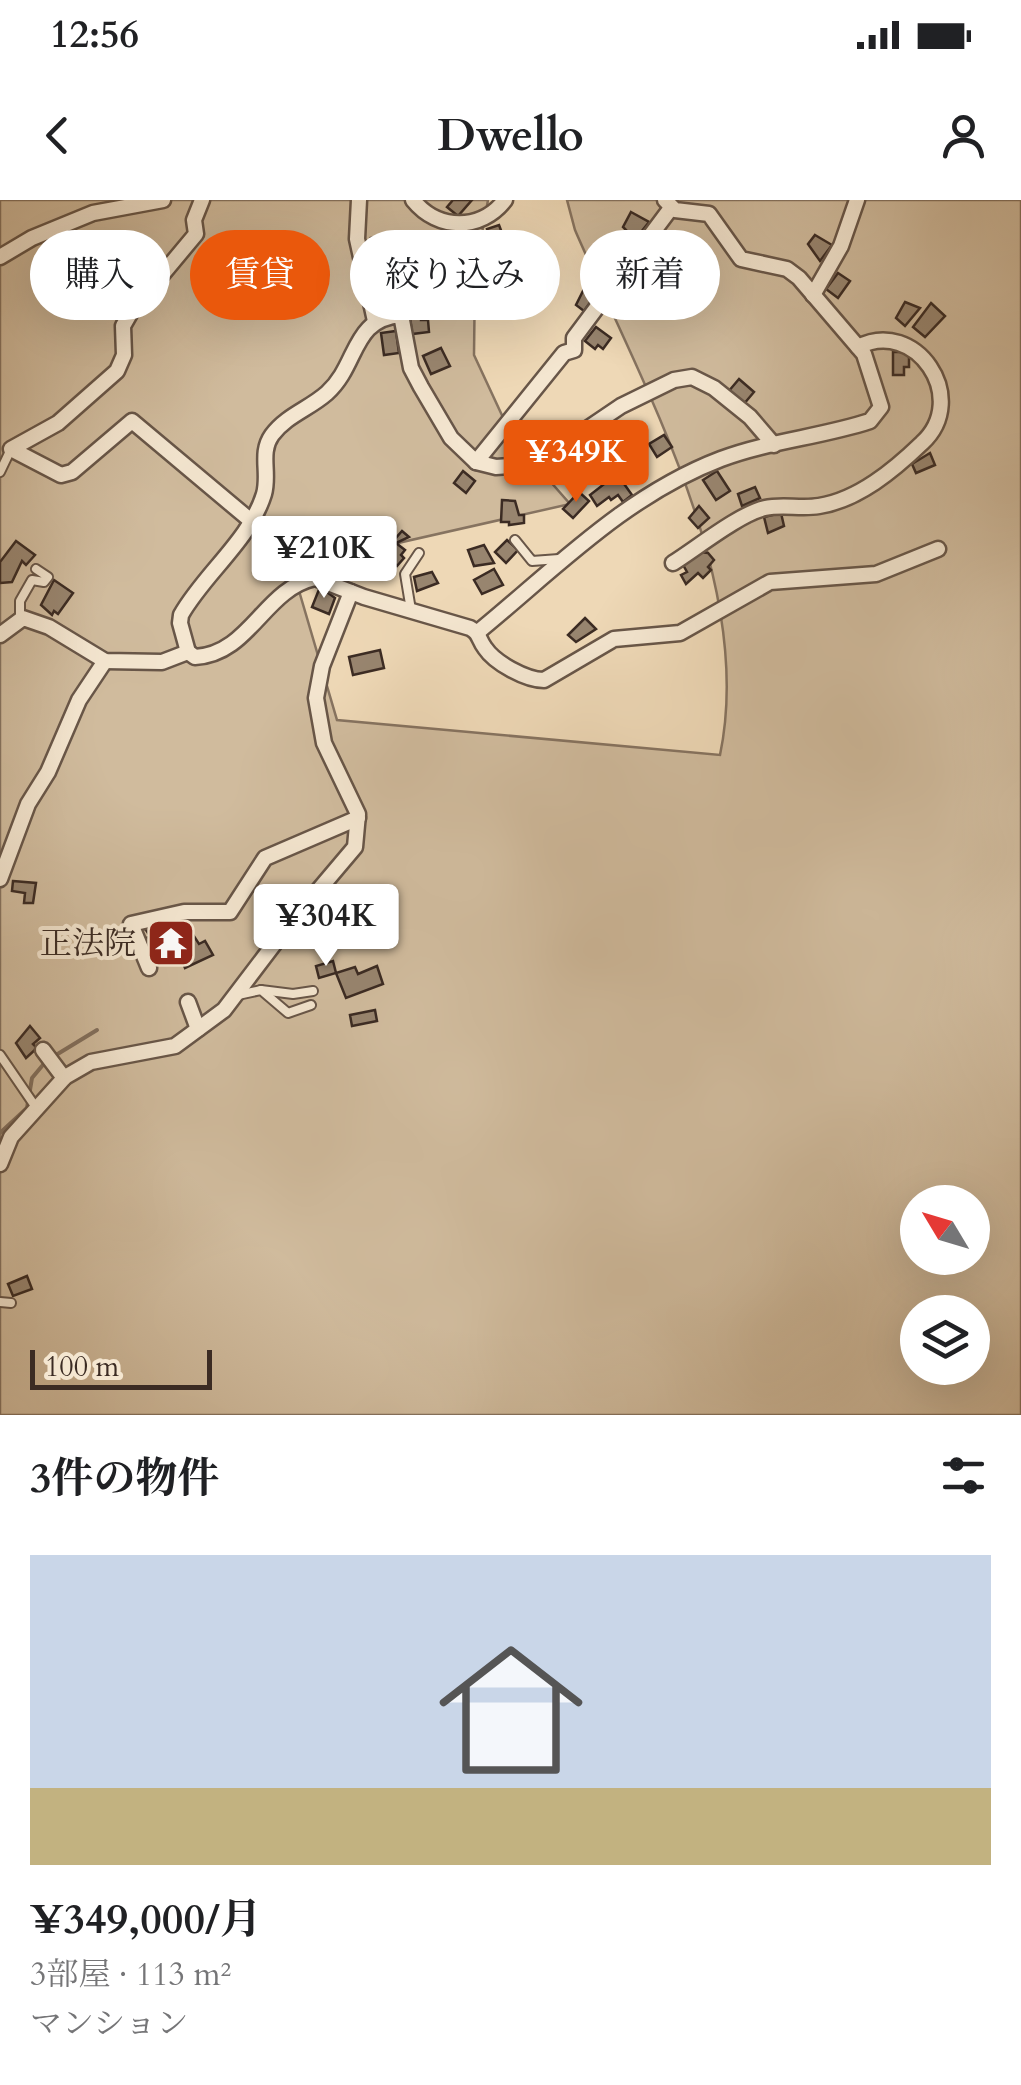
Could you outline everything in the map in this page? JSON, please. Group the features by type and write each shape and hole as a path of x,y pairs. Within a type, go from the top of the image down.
{"street":[{"path":"0,257 32,238 93,213 164,200"},
{"path":"11,449 58,423 117,371 124,355 123,326 196,234 194,220 202,200"},
{"path":"358,200 357,239 375,321"},
{"path":"414,200 435,220 464,223 489,218 505,200"},
{"path":"813,295 841,246 857,200"},
{"path":"476,462 564,352 574,350 574,338 668,204 709,214 742,259 787,269 858,347 871,368 881,408 877,416 842,431 721,460 675,481 610,521 478,632"},
{"path":"774,446 750,417 714,388 692,377 674,380 622,406 556,450 510,466 496,468 476,462 451,438 421,388 411,368 401,315 375,321 365,330 342,377 324,396 283,421 271,436 264,453 264,496 181,615 188,652 196,657 227,650 259,616 306,580 326,581 478,632 490,654 534,680 544,680 614,640 680,634 770,582 876,574 938,549"},
{"path":"673,563 763,508 819,506 849,497 878,481 937,428 943,412 941,392 922,355 900,343 872,340 858,347"},
{"path":"11,449 61,475 72,472 132,421 250,520"},
{"path":"0,1164 5,1138 32,1100 91,1062 164,1050 198,1030 238,995 284,931 355,848 358,818 354,800 324,743 316,698 322,666 351,592"},
{"path":"0,635 20,620 34,619 105,662 162,662 188,652"},
{"path":"0,879 28,804 48,772 79,700 105,662"},
{"path":"149,968 131,924 184,912 230,912 265,858 278,850 306,844 358,818"},
{"path":"188,1002 198,1030"},
{"path":"43,1050 64,1078"}],"lane":[{"path":"0,472 11,449"},
{"path":"516,540 532,561 564,559"},
{"path":"410,610 405,574 419,552"},
{"path":"20,620 20,601 32,580 44,582 48,577 36,568"},
{"path":"238,995 261,990 293,994 313,991"},
{"path":"261,990 288,1013 311,1005"},
{"path":"0,1055 32,1100"},
{"path":"0,1302 11,1303"}],"shaded area":[{"path":"0,200 488,200 483,230 350,230 350,320 474,320 474,355 513,439 570,504 292,567 337,720 720,755 727,689 722,622 708,554 660,419 615,320 720,320 720,230 580,230 580,241 567,200 1021,200 1021,1415 0,1415"}],"building":[{"path":"453,200 472,200 458,216 447,207"},
{"path":"631,212 649,222 643,230 623,227"},
{"path":"815,235 832,245 820,261 808,244"},
{"path":"838,273 850,281 838,298 826,289"},
{"path":"905,302 920,308 905,326 896,318"},
{"path":"931,303 945,316 925,337 913,327"},
{"path":"410,320 428,320 429,332 412,334"},
{"path":"596,327 611,338 603,349 598,345 595,349 585,341"},
{"path":"396,331 399,353 384,355 381,333"},
{"path":"441,348 450,366 431,374 423,356"},
{"path":"893,352 909,352 909,367 904,367 904,375 893,375"},
{"path":"739,379 754,392 743,405 728,392"},
{"path":"664,435 672,447 657,457 649,444"},
{"path":"930,453 935,465 916,473 912,464"},
{"path":"631,461 640,470 631,479 622,470"},
{"path":"463,471 475,481 466,493 454,483"},
{"path":"717,471 730,491 716,500 703,480"},
{"path":"617,474 632,495 623,502 618,495 611,500 609,497 597,506 590,495"},
{"path":"755,487 760,498 742,506 738,494"},
{"path":"579,492 589,501 573,518 563,509"},
{"path":"502,500 515,501 519,515 524,515 524,523 501,522"},
{"path":"699,506 709,518 698,528 689,518"},
{"path":"781,513 784,526 768,533 764,517"},
{"path":"402,531 409,537 396,543 405,550 401,555 404,558 397,566 393,562 390,565 380,556"},
{"path":"507,540 518,550 506,563 495,552"},
{"path":"16,541 35,555 26,565 22,561 12,582 0,583 0,562"},
{"path":"484,545 494,563 474,566 468,550"},
{"path":"700,552 708,553 714,560 708,567 711,570 703,578 698,573 686,584 681,575 687,572 682,563"},
{"path":"494,569 503,585 482,594 474,580"},
{"path":"432,572 438,583 417,591 414,577"},
{"path":"54,580 73,593 58,614 54,611 52,615 41,605"},
{"path":"320,587 335,598 329,614 312,607"},
{"path":"585,618 596,629 576,642 568,635"},
{"path":"380,650 384,668 353,675 349,657"},
{"path":"13,881 36,883 33,903 24,903 25,893 12,891"},
{"name":"正法院","path":"159,920 162,925 170,922 176,933 184,929 188,935 192,933 199,944 205,941 213,955 185,968 180,955 156,966 143,940 150,936 144,927"},
{"path":"333,961 336,973 319,978 316,966"},
{"path":"377,966 383,984 346,998 336,973 355,967 358,974"},
{"path":"375,1010 377,1021 352,1026 350,1015"},
{"path":"30,1026 40,1038 33,1044 37,1048 26,1058 16,1043"},
{"path":"27,1276 32,1289 13,1296 8,1284"}],"waterway":[{"path":"56,1055 97,1030"},
{"path":"0,1133 27,1108 32,1078 47,1060"}],"place":[{"name":"正法院","path":"171,943"}]}
